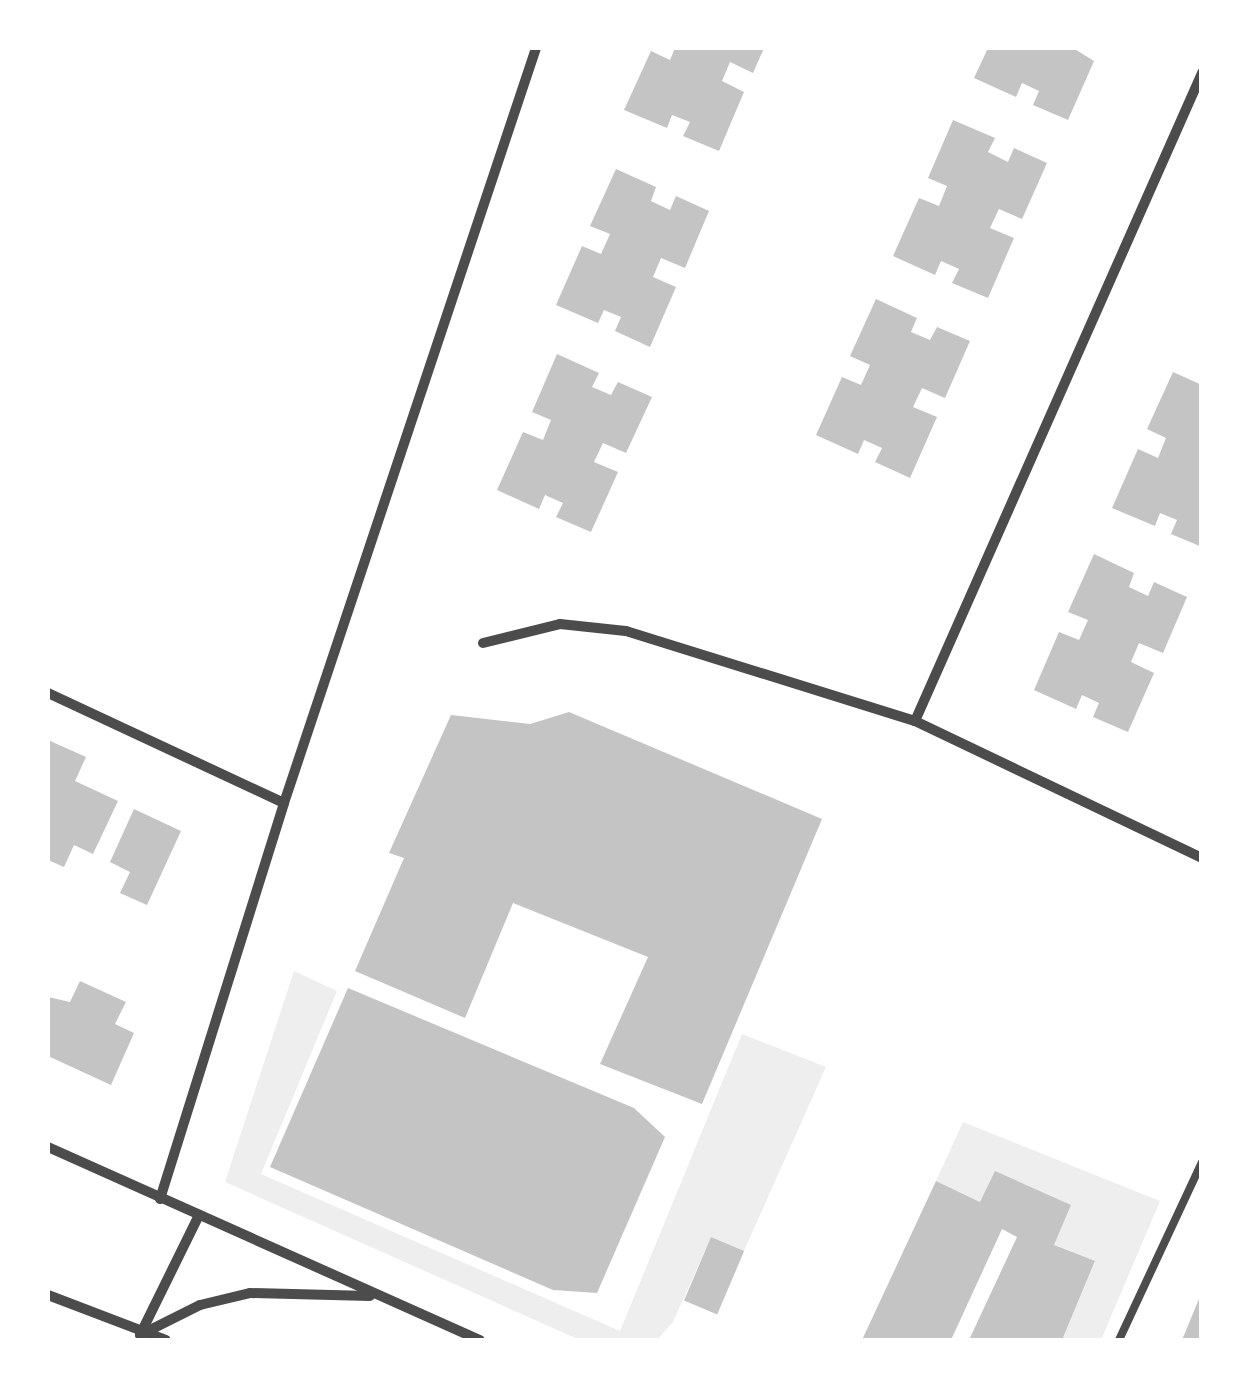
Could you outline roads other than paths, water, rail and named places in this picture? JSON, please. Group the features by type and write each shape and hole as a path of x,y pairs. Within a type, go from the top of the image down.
{"street":[{"path":"160,1199 284,803 536,48"},
{"path":"915,721 1202,74"},
{"path":"483,643 594,623 915,721 1202,858"},
{"path":"48,693 284,803"},
{"path":"48,1147 480,1340"},
{"path":"139,1338 198,1216"},
{"path":"139,1338 200,1304 250,1293 381,1296"},
{"path":"48,1294 139,1338 166,1340"}],"lane":[{"path":"1119,1340 1202,1162"}]}
